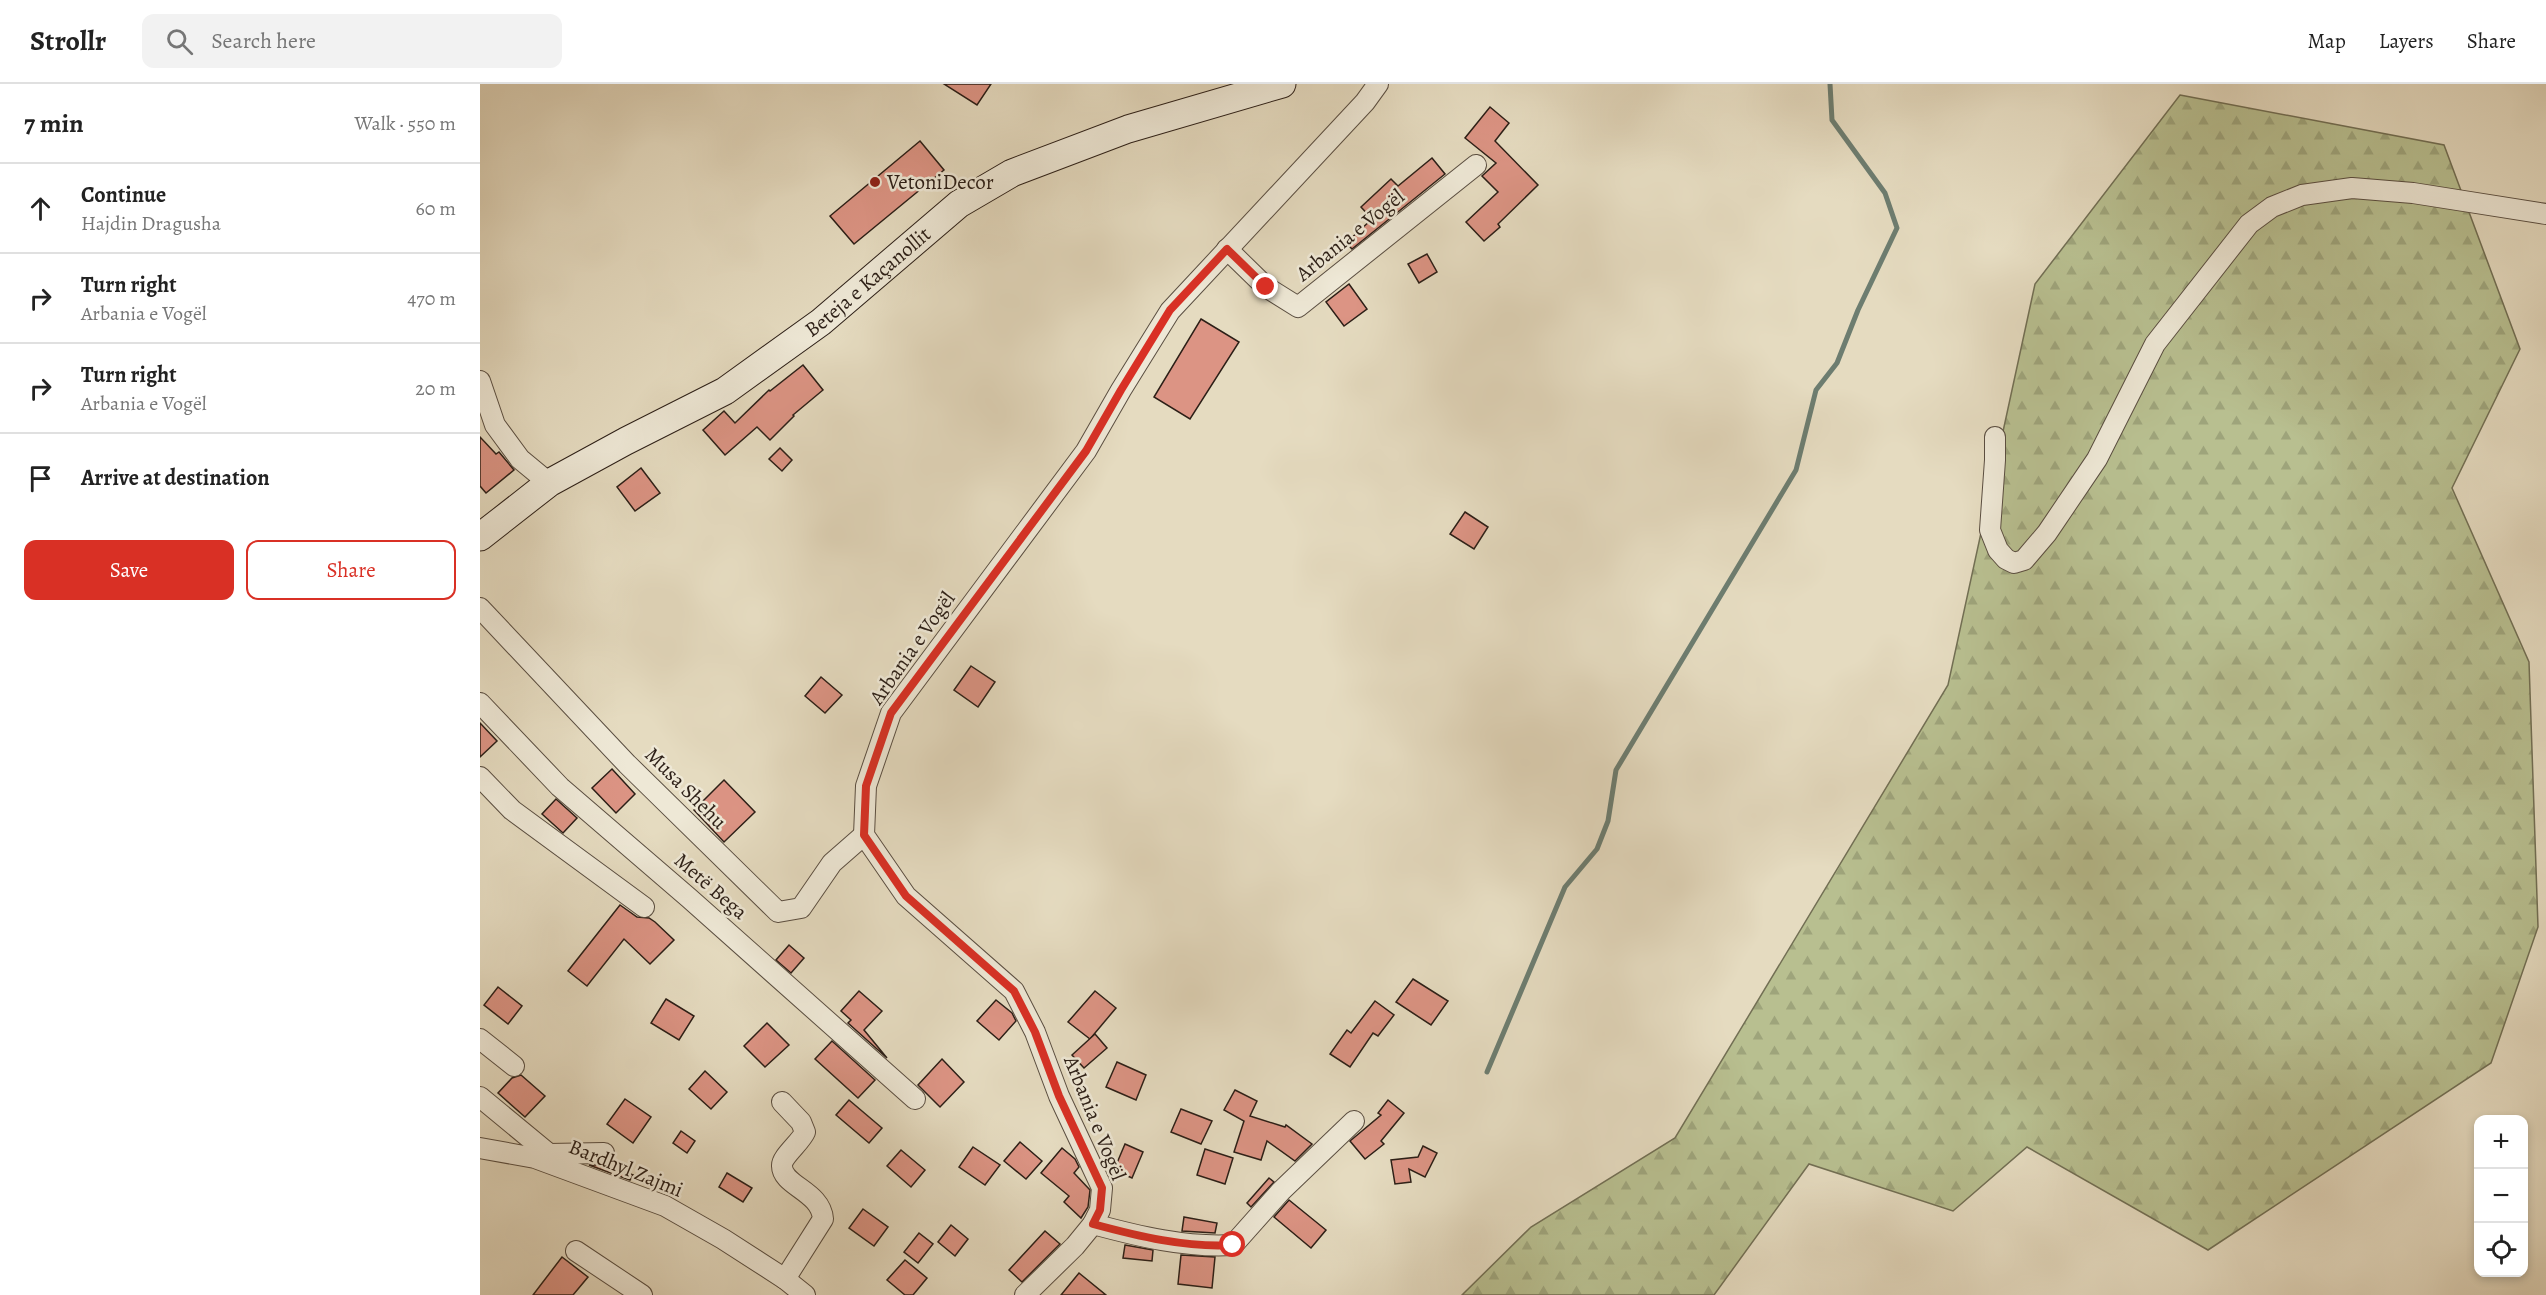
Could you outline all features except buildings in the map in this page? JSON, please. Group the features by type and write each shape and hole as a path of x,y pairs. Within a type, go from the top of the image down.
{"street":[{"name":"Beteja e Kaçanollit","path":"480,537 549,483 725,391 821,322 958,204 1012,173 1128,129 1282,84"},
{"name":"Arbania e Vogël","path":"1025,1295 1075,1246 1093,1224 1100,1210 1102,1188 1059,1096 1035,1032 1014,991 906,896 864,835 866,786 891,713 1086,451 1170,310 1365,102 1378,84"},
{"name":"Arbania e Vogël","path":"1227,249 1266,287 1298,307 1476,165"},
{"path":"1995,437 1990,530 1998,550 2006,559 2014,563 2024,560 2047,533 2097,459 2155,344 2249,224 2272,207 2302,195 2352,188 2413,194 2546,214"},
{"path":"480,381 495,425 520,459 549,483"},
{"name":"Musa Shehu","path":"480,608 627,764 778,912 801,908 832,863 864,835"},
{"name":"Metë Bega","path":"480,703 560,787 915,1099"},
{"path":"480,777 512,810 644,907"},
{"path":"480,1039 514,1066"},
{"path":"480,1097 549,1154 604,1153"},
{"path":"782,1102 801,1122 805,1132 801,1141 784,1158 782,1166 785,1174 817,1201 822,1209 823,1219 785,1279"},
{"path":"1093,1224 1121,1232 1212,1246 1233,1245 1281,1191 1354,1121"},
{"name":"Bardhyl Zajmi","path":"480,1148 535,1158 665,1206 785,1279 805,1295"},
{"path":"576,1251 642,1295"}],"green space":[{"path":"2180,95 2444,145 2520,349 2452,488 2529,662 2538,927 2491,1063 2208,1250 2027,1147 1953,1211 1809,1164 1714,1295 1462,1295 1531,1227 1675,1138 1948,685 2035,284"}],"waterway":[{"path":"1487,1072 1565,887 1597,849 1608,821 1616,770 1796,470 1816,390 1837,363 1858,310 1897,228 1885,193 1832,120 1830,84"}],"place":[{"name":"VetoniDecor","path":"875,182"}],"route":[{"path":"1233,1245 1212,1246 1121,1232 1093,1224 1100,1210 1102,1188 1059,1096 1035,1032 1014,991 906,896 864,835 866,786 891,713 1086,451 1170,310 1227,249 1266,287"}]}
